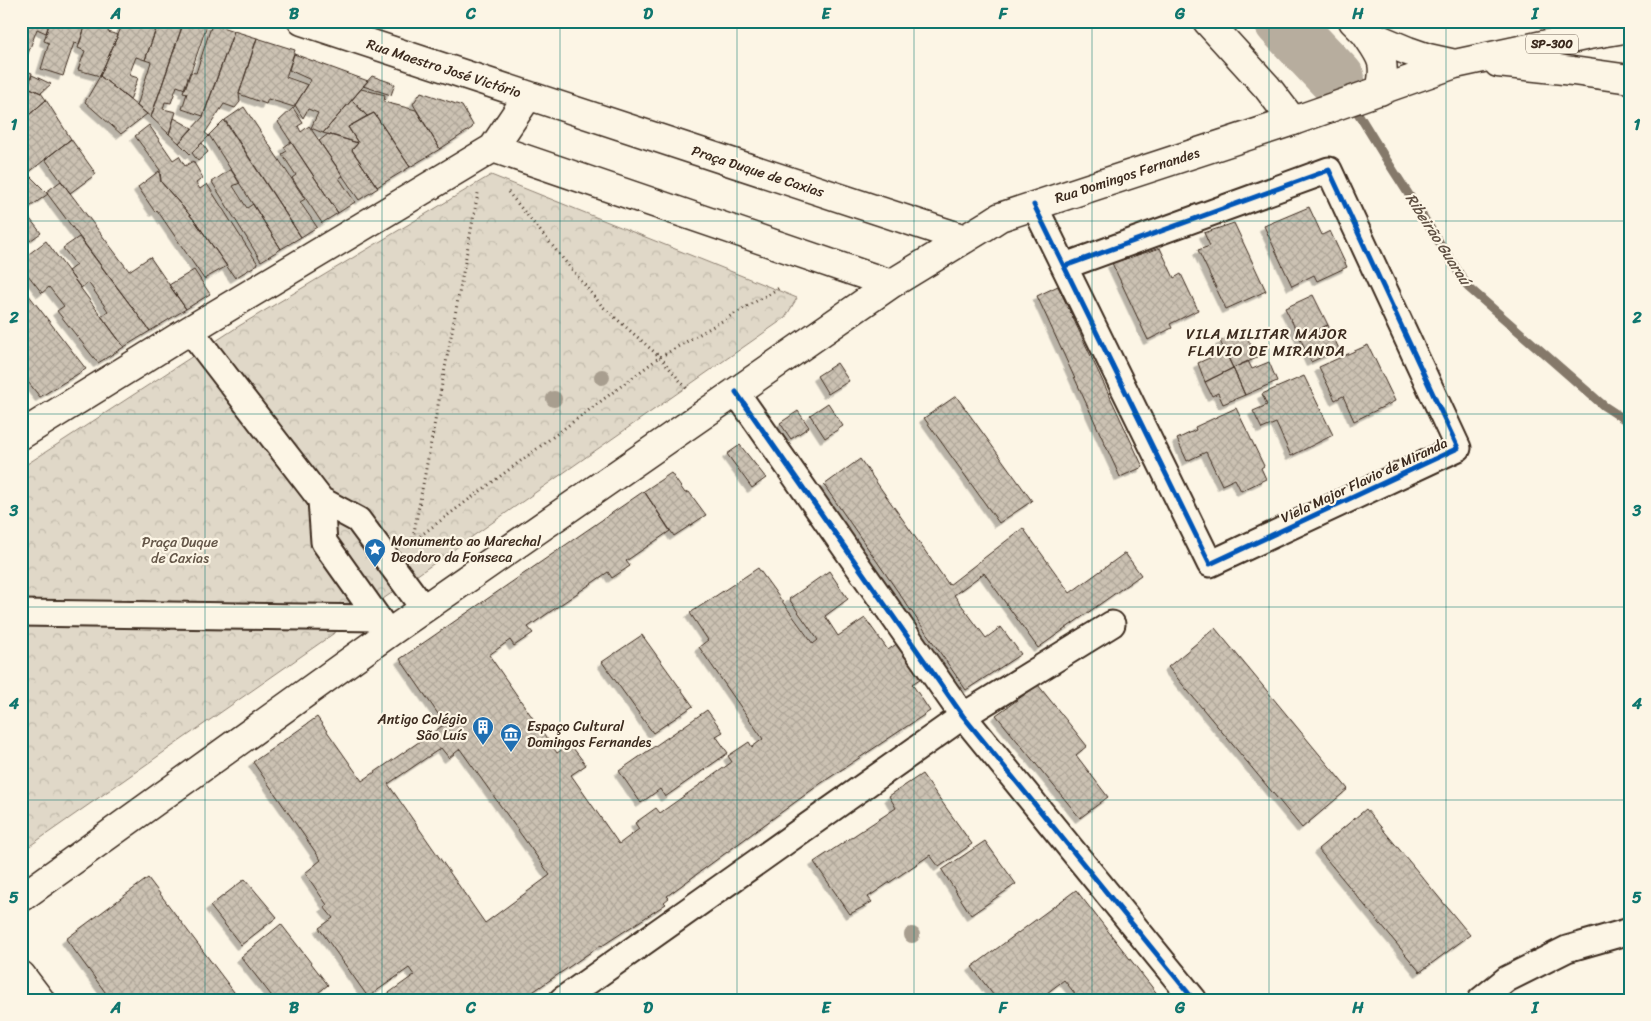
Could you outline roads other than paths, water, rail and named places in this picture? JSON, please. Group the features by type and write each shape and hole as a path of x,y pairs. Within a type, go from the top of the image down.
{"main road":[{"name":"Rua Maestro José Victório","path":"302,21 528,96"},
{"path":"1206,21 1267,87 1293,121"},
{"path":"1359,27 1382,57 1383,80 1375,93"},
{"name":"SP-300","path":"1359,27 1428,58 1573,71 1630,79"},
{"name":"SP-300","path":"1465,62 1594,28 1630,28"},
{"name":"Rua Domingos Fernandes","path":"965,239 1000,217 1329,109 1465,62"},
{"path":"21,435 190,330 485,153 528,96"},
{"name":"Praça Duque de Caxias","path":"528,96 965,239"},
{"path":"485,153 891,284"},
{"path":"21,898 383,626 707,412 891,284 965,239"},
{"path":"21,975 40,1000"}],"street":[{"name":"Viela Major Flavio de Miranda","path":"1034,205 1210,564 1458,448 1330,170 1064,266"},
{"path":"190,330 321,500 358,520 419,602"},
{"path":"736,392 963,716 1194,1000"},
{"path":"321,500 324,542 383,626"},
{"path":"21,613 383,626"},
{"path":"562,1000 963,716 1112,624"},
{"path":"1481,1000 1507,978 1567,949 1630,931"}],"waterway":[{"name":"Ribeirão Guaraú","path":"1282,21 1337,79"},
{"name":"Ribeirão Guaraú","path":"1337,79 1468,287 1604,406 1630,423"}],"place":[{"name":"Monumento ao Marechal Deodoro da Fonseca","path":"375,568"},
{"name":"Antigo Colégio São Luís","path":"483,746"},
{"name":"Espaço Cultural Domingos Fernandes","path":"511,753"}],"district":[{"name":"VILA MILITAR MAJOR FLAVIO DE MIRANDA","path":"1267,342"}]}
